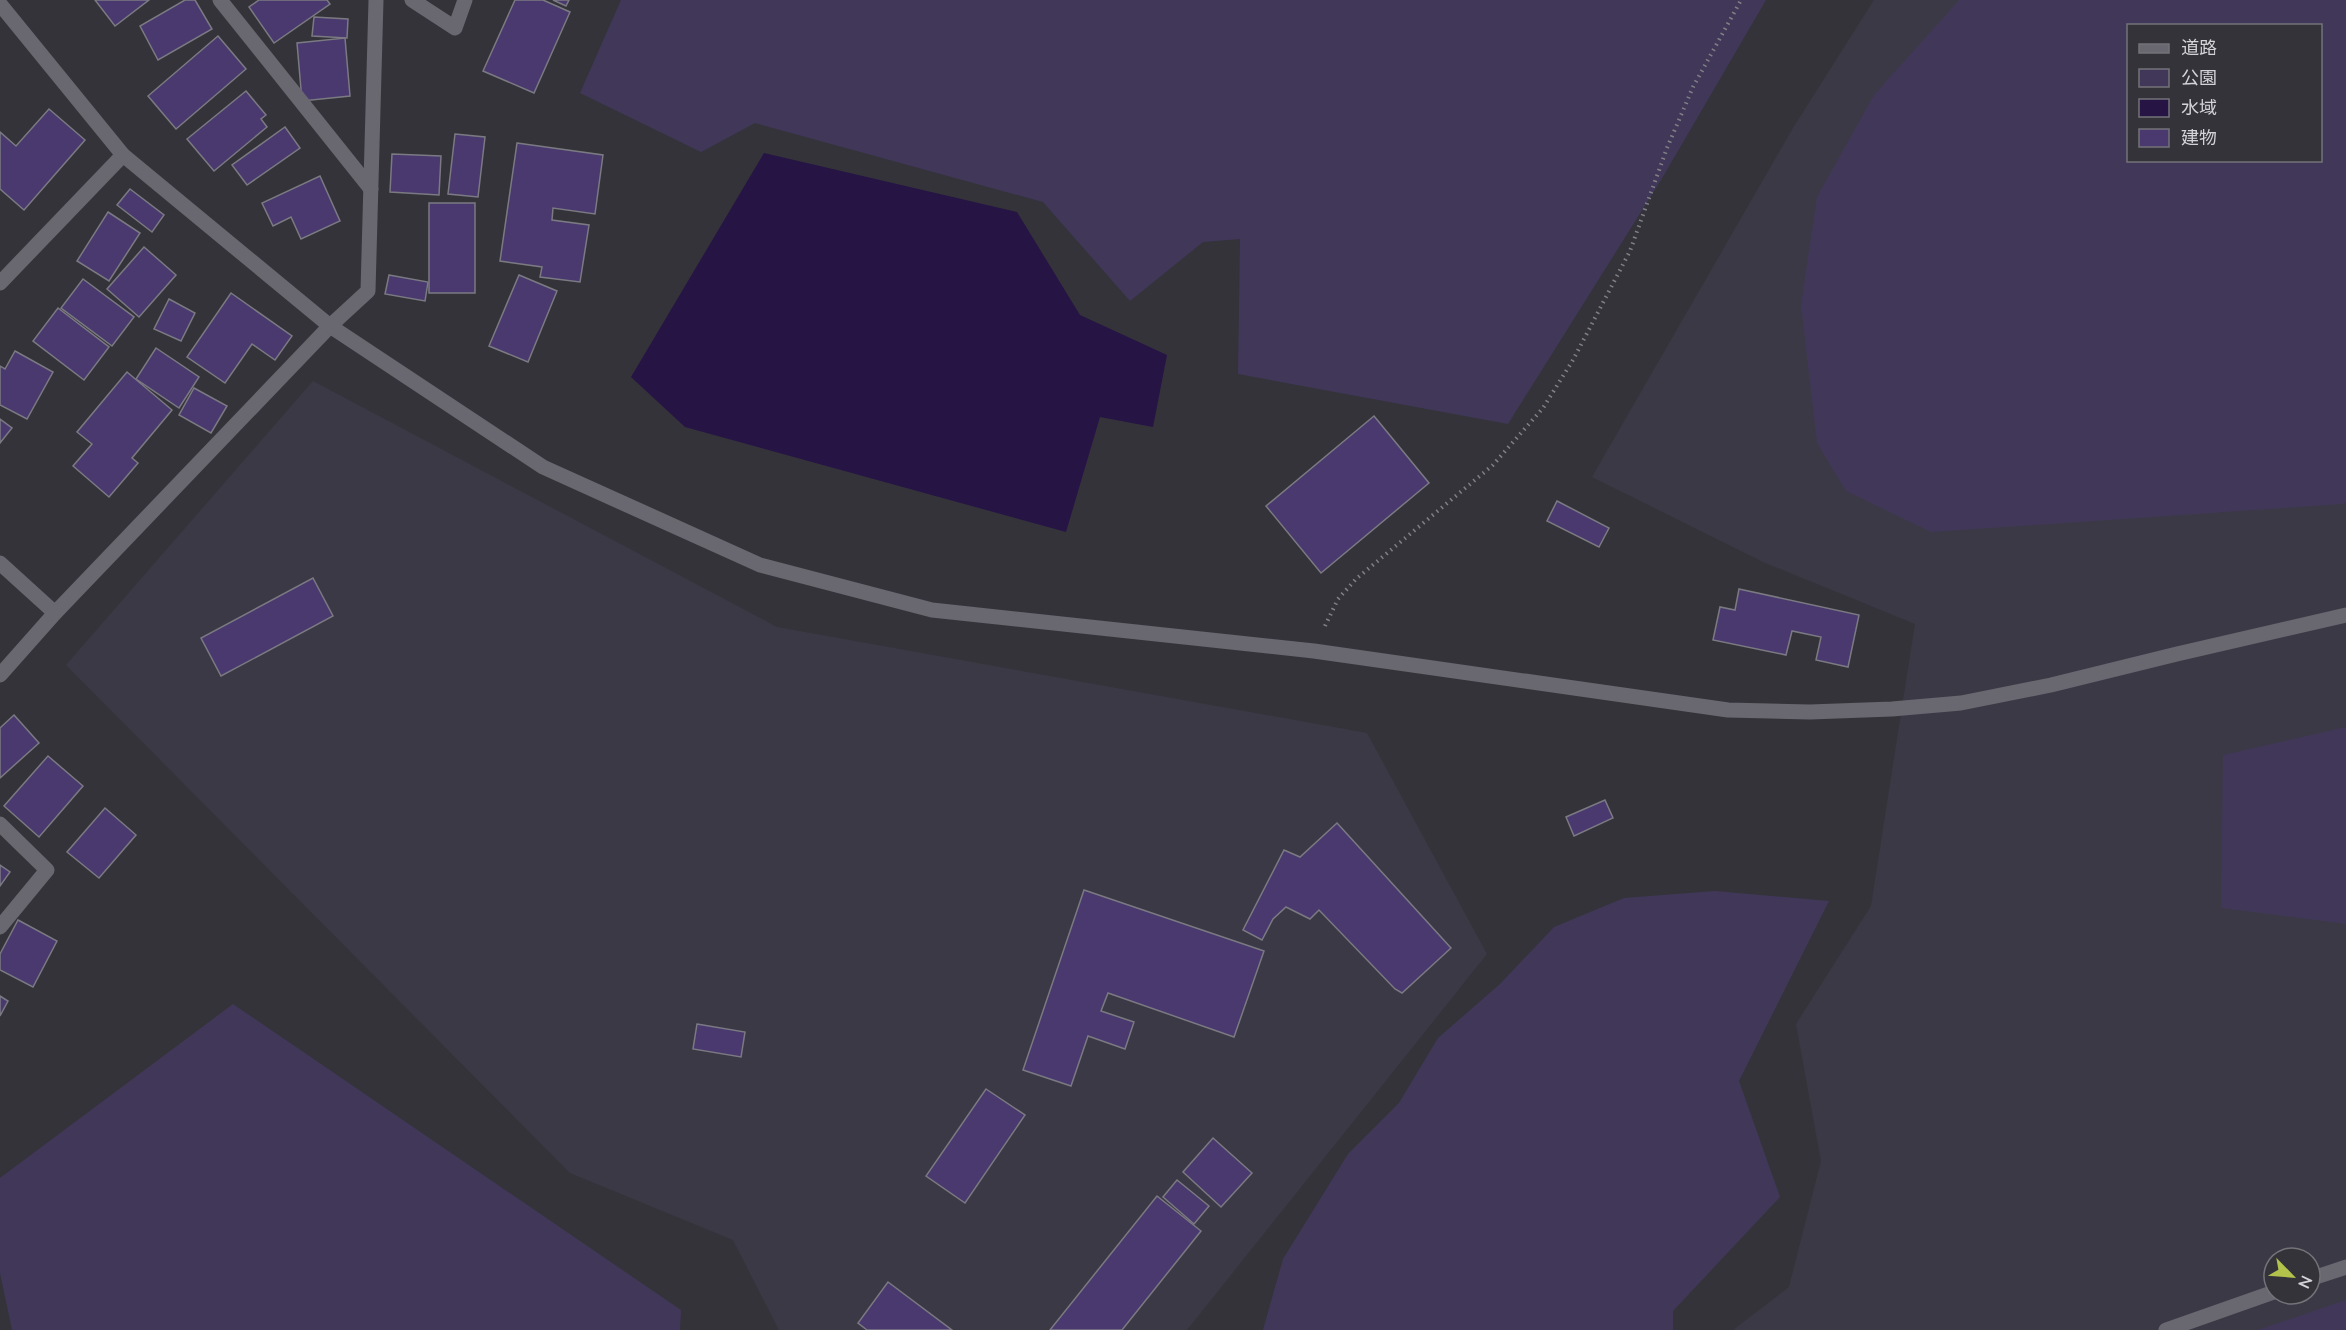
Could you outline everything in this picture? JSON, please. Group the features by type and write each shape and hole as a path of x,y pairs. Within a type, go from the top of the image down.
{"street":[{"path":"220,0 371,189"},
{"path":"0,675 56,613 330,326 368,291 376,0"},
{"path":"412,0 455,28 465,0"},
{"path":"0,4 123,155 330,326 543,467 760,565 932,610 1314,651 1728,710 1845,711 1961,704 2051,686 2346,615"},
{"path":"0,284 123,155"},
{"path":"0,563 56,613"},
{"path":"0,824 47,870 0,927"},
{"path":"2322,1276 2346,1267"},
{"path":"2166,1330 2262,1296"}],"path":[{"path":"1314,651 1338,599 1356,579 1493,465 1543,408 1573,360 1630,251 1667,148 1693,87 1741,0"}],"shaded area":[{"path":"1874,0 2346,0 2346,1330 1733,1330 1789,1287 1821,1161 1796,1024 1871,906 1915,624 1763,562 1592,477 1793,128"},
{"path":"313,381 777,627 1367,733 1487,954 1187,1330 779,1330 733,1240 570,1173 66,665"}],"green space":[{"path":"621,0 1766,0 1661,180 1508,424 1238,374 1240,239 1203,242 1130,301 1043,202 755,123 701,152 580,93"},
{"path":"1959,0 2346,0 2346,501 2343,504 1931,532 1846,491 1817,443 1801,305 1817,197 1874,95"},
{"path":"2346,727 2346,924 2221,908 2223,755"},
{"path":"1715,891 1829,901 1739,1081 1780,1197 1673,1311 1673,1330 1263,1330 1283,1259 1348,1154 1399,1103 1438,1038 1500,984 1554,927 1624,898"},
{"path":"233,1004 681,1310 680,1330 12,1330 0,1273 0,1178"},
{"path":"2346,1300 2346,1330 2258,1330"}],"water":[{"path":"764,153 1017,212 1080,315 1167,355 1153,427 1100,417 1066,532 685,427 631,377"}],"building":[{"path":"95,0 149,0 115,26"},
{"path":"185,0 195,0 212,29 158,60 140,26"},
{"path":"259,0 327,0 330,4 274,43 249,7"},
{"path":"515,0 543,0 570,12 534,93 483,71"},
{"path":"553,0 569,0 566,6"},
{"path":"314,17 348,19 347,38 312,36"},
{"path":"218,36 246,69 176,129 148,96"},
{"path":"345,38 350,96 302,101 297,43"},
{"path":"246,91 266,115 261,119 267,127 214,171 187,139"},
{"path":"49,109 85,140 24,210 0,189 0,132 16,146"},
{"path":"285,127 300,148 247,185 232,165"},
{"path":"455,134 485,137 478,197 448,194"},
{"path":"517,143 603,155 595,214 553,208 552,220 589,225 580,282 540,277 542,267 500,261"},
{"path":"392,154 441,156 439,195 390,192"},
{"path":"320,176 340,221 301,239 291,217 273,226 262,203"},
{"path":"130,189 164,215 152,232 117,205"},
{"path":"429,203 475,203 475,293 429,293"},
{"path":"108,212 140,233 109,281 77,261"},
{"path":"144,247 176,275 139,317 107,289"},
{"path":"389,275 428,282 425,301 385,294"},
{"path":"519,275 557,291 528,362 489,346"},
{"path":"83,279 134,317 112,346 61,308"},
{"path":"231,293 292,336 275,360 252,344 225,383 187,357"},
{"path":"169,299 195,313 181,341 154,329"},
{"path":"58,308 109,347 84,380 33,341"},
{"path":"156,348 199,377 179,408 136,379"},
{"path":"15,351 53,372 27,419 0,405 0,366 5,369"},
{"path":"127,372 172,410 132,458 138,463 109,497 73,466 92,444 77,432"},
{"path":"194,388 227,406 211,433 179,415"},
{"path":"1374,416 1429,483 1321,573 1266,506"},
{"path":"0,419 12,428 0,443"},
{"path":"1557,501 1609,528 1599,547 1547,521"},
{"path":"313,578 333,616 221,676 201,638"},
{"path":"1739,589 1859,615 1848,667 1816,660 1821,637 1792,631 1786,655 1713,640 1720,607 1735,610"},
{"path":"14,715 39,743 0,778 0,728"},
{"path":"48,756 83,786 39,837 4,806"},
{"path":"1605,800 1613,818 1574,836 1566,817"},
{"path":"105,808 136,835 99,878 67,852"},
{"path":"1337,823 1451,948 1402,993 1395,989 1319,910 1310,919 1286,907 1273,919 1262,940 1243,930 1284,850 1300,857"},
{"path":"0,865 10,872 0,886"},
{"path":"1084,890 1264,951 1234,1037 1108,993 1101,1011 1134,1022 1125,1049 1088,1036 1071,1086 1023,1070"},
{"path":"18,920 57,941 33,987 0,970 0,954"},
{"path":"0,996 8,1001 0,1016"},
{"path":"697,1024 745,1032 741,1057 693,1049"},
{"path":"986,1089 1025,1115 965,1203 926,1176"},
{"path":"1213,1138 1252,1173 1221,1207 1183,1172"},
{"path":"1177,1180 1209,1206 1194,1224 1163,1197"},
{"path":"1157,1196 1201,1231 1122,1330 1050,1330"},
{"path":"888,1282 952,1330 867,1330 858,1323"}]}
